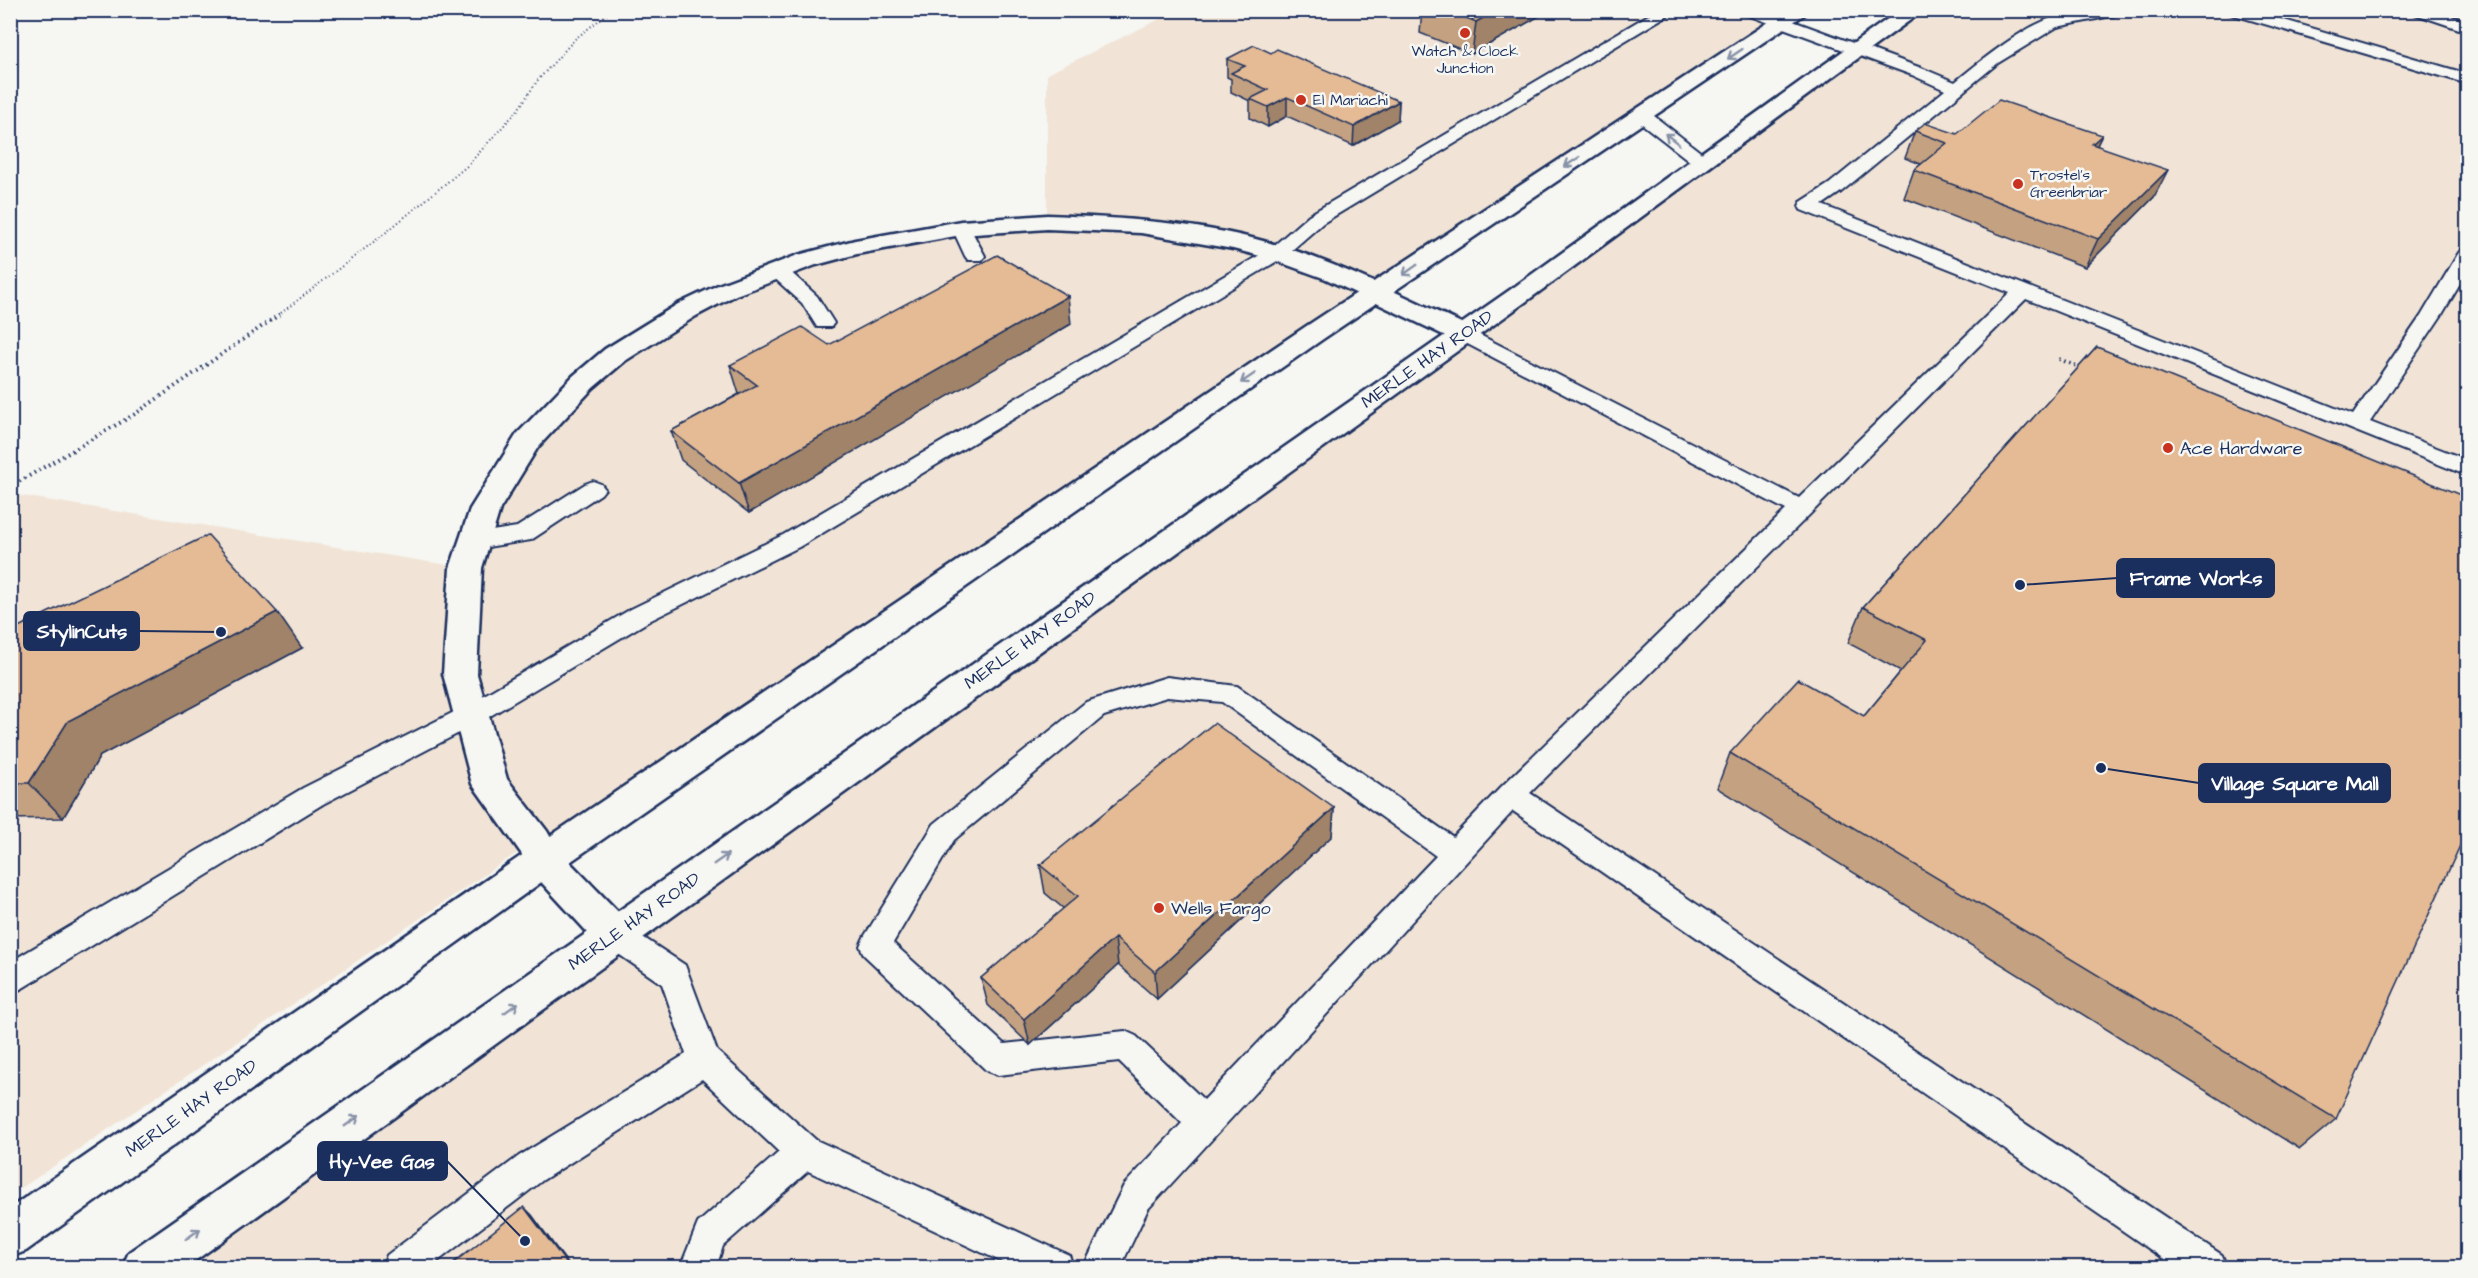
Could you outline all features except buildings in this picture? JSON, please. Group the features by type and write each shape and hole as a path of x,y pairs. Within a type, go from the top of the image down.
{"main road":[{"name":"MERLE HAY ROAD","path":"145,1268 1463,334 1914,10"},
{"name":"MERLE HAY ROAD","path":"10,1235 544,860 1314,333 1792,17"},
{"path":"615,935 544,860 534,842 490,784 460,674 466,568 485,509 527,441 583,382 615,355 687,310 727,290 807,260 855,247 962,228 1047,222 1141,226 1233,242 1277,253 1377,292 1463,334"}],"lane":[{"path":"10,979 313,796 471,716 640,615 791,541 1277,253 1316,219 1669,10"},
{"path":"1747,10 1792,17 1859,50 1956,89"},
{"path":"2116,10 2052,23 1992,60 1844,181 1808,206 2468,470"},
{"path":"2232,10 2468,79"},
{"path":"2417,10 2468,27"},
{"path":"1643,116 1702,162"},
{"path":"962,228 975,256"},
{"path":"2357,425 2468,255"},
{"path":"778,271 810,300 824,323"},
{"path":"1101,1268 1136,1197 1511,795 2023,291"},
{"path":"1463,334 1802,509"},
{"path":"475,541 523,534 593,489"},
{"path":"1205,1123 1125,1046 998,1060 875,946 944,832 1095,709 1167,687 1228,693 1456,855"},
{"path":"1511,795 2209,1268"},
{"path":"615,935 674,975 704,1060 804,1152 1056,1268"},
{"path":"400,1268 531,1168 704,1060"},
{"path":"698,1268 710,1235 804,1152"}],"path":[{"path":"10,487 135,414 272,320 384,234 467,166 517,111 538,80 575,39 612,10"},
{"path":"2059,359 2092,373"}],"shaded area":[{"path":"1176,11 1804,11 544,860 533,842 11,1195 10,494 466,568 527,441 687,310 855,247 1047,222 1047,74"},
{"path":"1912,11 2467,11 2467,1267 134,1268"}],"place":[{"name":"Watch & Clock Junction","path":"1465,33"},
{"name":"El Mariachi","path":"1301,100"},
{"name":"Trostel's Greenbriar","path":"2018,184"},
{"name":"Ace Hardware","path":"2168,448"},
{"name":"Frame Works","path":"2020,585"},
{"name":"StylinCuts","path":"221,632"},
{"name":"Village Square Mall","path":"2101,768"},
{"name":"Wells Fargo","path":"1159,908"},
{"name":"Hy-Vee Gas","path":"525,1241"}]}
